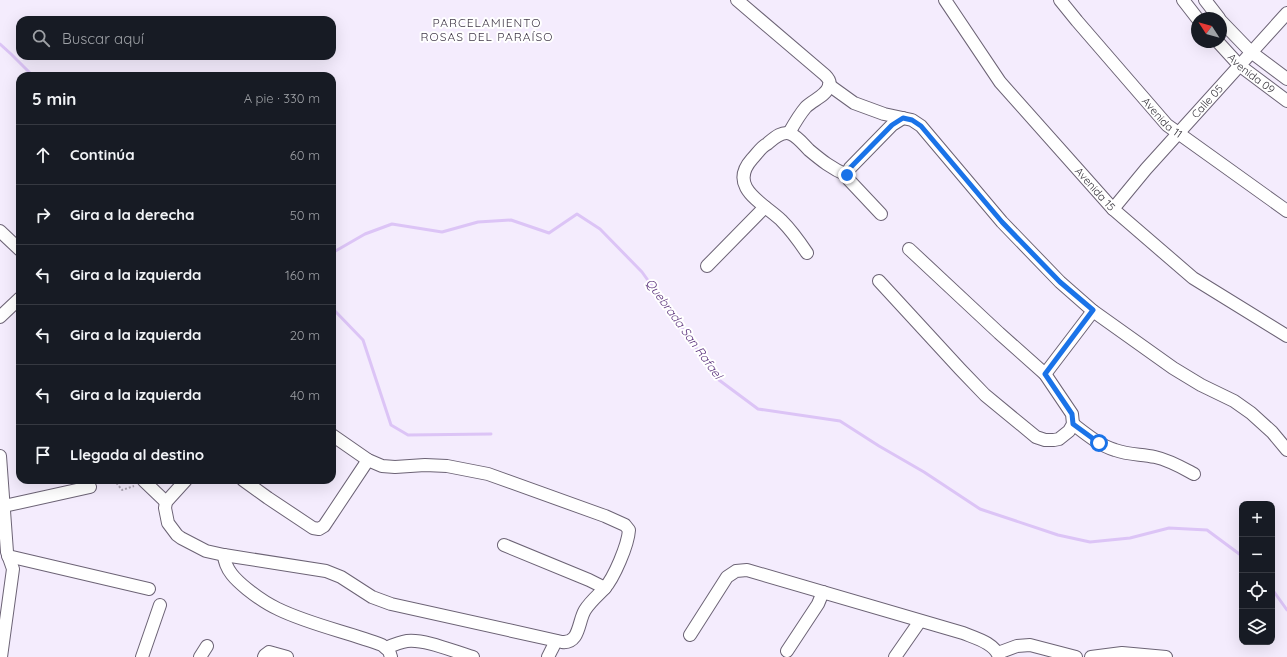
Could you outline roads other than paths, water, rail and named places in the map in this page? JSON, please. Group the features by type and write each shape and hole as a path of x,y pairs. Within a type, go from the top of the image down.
{"street":[{"path":"737,0 829,80 829,85 826,92 806,108 789,133"},
{"name":"Avenida 15","path":"945,0 1000,82 1113,209 1193,278 1287,336"},
{"name":"Avenida 11","path":"1060,0 1166,125 1287,211"},
{"path":"1183,0 1192,12"},
{"path":"1205,0 1214,12"},
{"name":"Calle 05","path":"1113,209 1146,169 1287,13"},
{"name":"Avenida 09","path":"1227,27 1252,52 1287,79"},
{"name":"Avenida 09","path":"1224,48 1240,66 1287,100"},
{"path":"829,85 854,103 884,114 912,120 921,126 1002,222 1060,282 1093,310 1174,368 1201,385 1225,396 1243,407 1262,422 1287,450"},
{"path":"847,175 850,168 886,130 903,118"},
{"path":"807,253 789,228 752,197 744,184 744,172 749,162 764,145 783,133 789,133 794,136 826,164 847,175 849,180 881,214"},
{"path":"707,266 765,207"},
{"path":"0,231 16,246"},
{"path":"879,281 985,394 1036,437 1049,441 1059,439 1069,431 1073,424 1072,414 1045,374 910,249"},
{"path":"0,317 16,302"},
{"path":"1045,374 1093,310"},
{"path":"1073,424 1091,438 1114,450 1132,455 1147,455 1161,458 1194,474"},
{"path":"182,484 166,502 166,519 177,535 201,549 224,555 326,571 341,577 372,596 391,604 437,613 566,643 574,638 584,611 590,602 604,588 616,568 628,540 629,530 625,525 606,516 488,474 447,466 382,466 368,460 336,439"},
{"path":"0,456 2,508 7,552 6,560 13,569 1,657"},
{"path":"249,484 313,528 319,529 324,526 368,460"},
{"path":"147,484 166,502"},
{"path":"2,508 90,487"},
{"path":"504,545 604,588"},
{"path":"224,555 227,568 238,582 257,597 277,609 301,619 378,643 388,652 398,643 409,641 424,642 473,657"},
{"path":"6,560 149,589"},
{"path":"690,636 727,577 736,571 747,570 962,634 987,644 999,655 1017,646 1030,646 1076,657"},
{"path":"787,651 818,604 823,592"},
{"path":"142,657 160,605"},
{"path":"895,657 920,621"},
{"path":"548,657 556,641"},
{"path":"200,657 207,646"},
{"path":"264,657 269,652 288,657"},
{"path":"1091,657 1122,653 1166,657"}],"waterway":[{"name":"Quebrada San Rafael","path":"0,44 16,59"},
{"name":"Quebrada San Rafael","path":"17,60 29,72"},
{"name":"Quebrada San Rafael","path":"336,251 365,234 392,224 442,232 478,222 511,220 549,233 577,214 600,229 642,272 719,380 758,409 840,421 924,472 980,509 1058,535 1090,542 1130,538 1169,528 1207,530 1239,554"},
{"path":"336,312 363,340 391,425 408,435 491,434"},
{"name":"Quebrada San Rafael","path":"1275,593 1287,610"}],"district":[{"name":"PARCELAMIENTO ROSAS DEL PARAÍSO","path":"487,30"}]}
